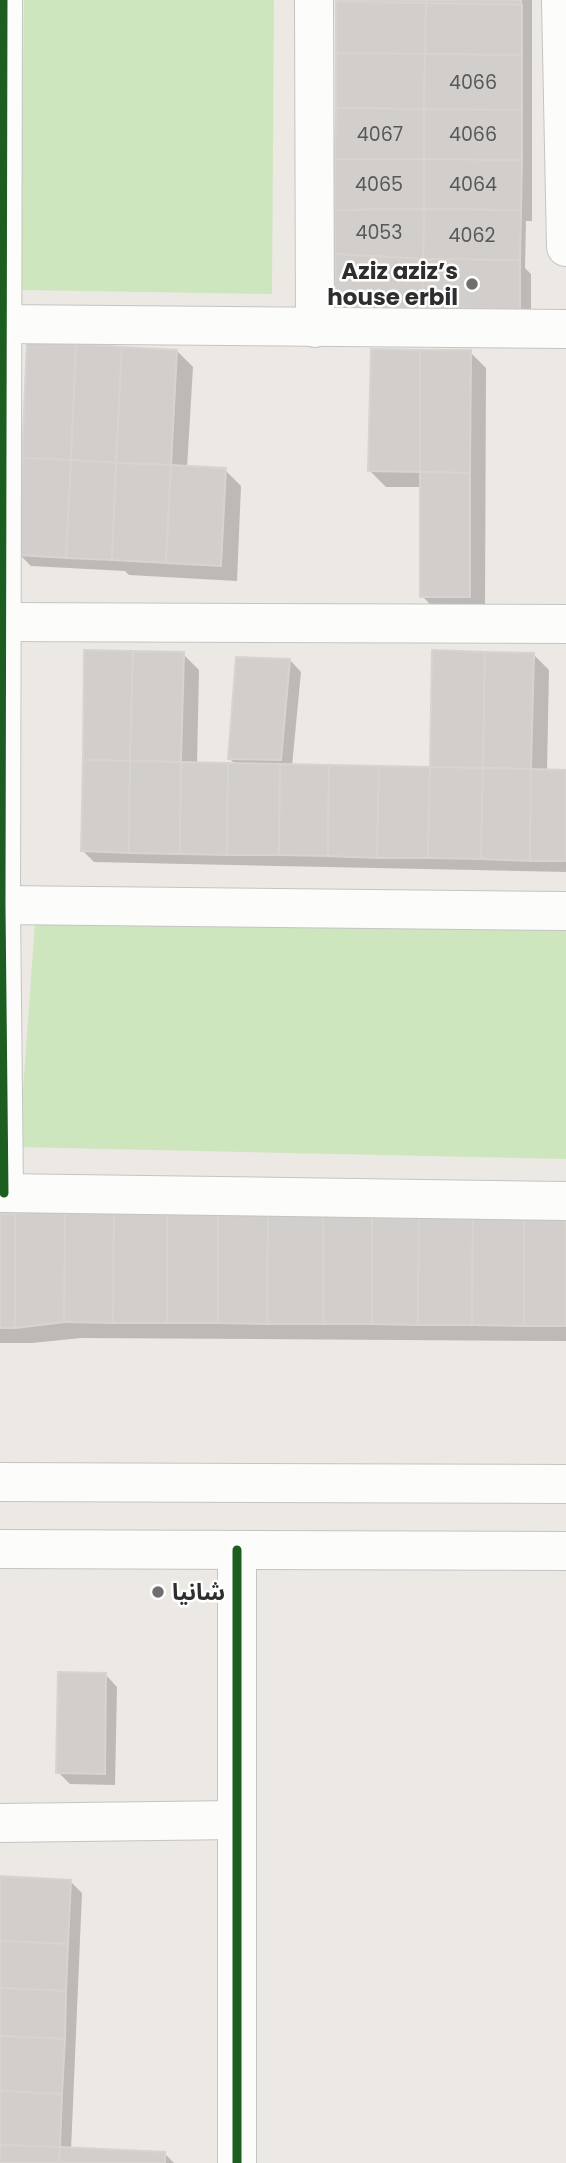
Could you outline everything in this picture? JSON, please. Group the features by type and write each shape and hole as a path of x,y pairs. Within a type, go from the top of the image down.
{"street":[{"path":"4,0 1,324 2,1193 566,1201"},
{"path":"314,0 315,328"},
{"path":"561,0 566,247"},
{"path":"1,324 566,329"},
{"path":"1,622 566,624"},
{"path":"1,905 566,911"},
{"path":"0,1482 566,1484"},
{"path":"0,1549 566,1551"},
{"path":"237,1550 237,2163"},
{"path":"0,1823 237,1820"}],"green space":[{"path":"24,0 274,0 272,294 20,290"},
{"path":"35,922 566,924 566,1159 19,1147"}],"building":[{"path":"426,0 426,3 336,2"},
{"path":"426,0 521,0 521,4 426,3"},
{"path":"336,2 426,3 425,54 336,53"},
{"path":"426,3 522,5 522,55 425,54"},
{"path":"336,53 425,54 424,109 336,108"},
{"path":"425,54 522,55 522,110 424,109"},
{"path":"336,108 424,109 424,159 335,159"},
{"path":"424,109 522,110 522,160 424,159"},
{"path":"335,159 424,159 424,209 335,210"},
{"path":"424,159 522,160 521,210 424,209"},
{"path":"424,209 521,210 520,260 423,259"},
{"path":"424,209 423,259 335,254 335,210"},
{"path":"335,254 423,259 423,308 336,307"},
{"name":"Aziz aziz’s house erbil","path":"423,259 520,260 520,309 423,308"},
{"path":"27,342 76,344 71,460 22,458"},
{"path":"76,344 122,347 116,463 71,460"},
{"path":"122,347 177,350 171,465 116,463"},
{"path":"371,349 420,350 420,472 368,471"},
{"path":"420,350 471,350 470,473 420,472"},
{"path":"22,458 71,460 66,558 18,555"},
{"path":"71,460 116,463 112,560 66,558"},
{"path":"116,463 171,465 166,563 112,560"},
{"path":"171,465 226,468 221,566 166,563"},
{"path":"420,472 470,473 470,597 420,597"},
{"path":"84,650 133,651 130,761 83,760"},
{"path":"432,650 485,652 483,768 430,767"},
{"path":"133,651 184,652 181,762 130,761"},
{"path":"485,652 534,653 531,769 483,768"},
{"path":"236,657 290,659 281,760 228,759"},
{"path":"83,760 130,761 129,853 81,851"},
{"path":"130,761 181,762 180,854 129,853"},
{"path":"181,762 228,763 227,855 180,854"},
{"path":"228,763 280,764 279,855 227,855"},
{"path":"280,764 329,765 328,856 279,855"},
{"path":"329,765 379,766 377,858 328,856"},
{"path":"379,766 430,767 428,858 377,858"},
{"path":"430,767 483,768 481,859 428,858"},
{"path":"483,768 531,769 530,861 481,859"},
{"path":"531,769 566,770 566,861 530,861"},
{"path":"65,1208 114,1209 113,1323 64,1322"},
{"path":"65,1208 64,1322 15,1328 15,1214"},
{"path":"114,1209 167,1209 167,1323 113,1323"},
{"path":"167,1209 218,1210 218,1323 167,1323"},
{"path":"218,1210 268,1210 267,1324 218,1323"},
{"path":"268,1210 323,1210 323,1324 267,1324"},
{"path":"323,1210 372,1211 372,1324 323,1324"},
{"path":"372,1211 419,1211 418,1325 372,1324"},
{"path":"419,1211 473,1211 472,1325 418,1325"},
{"path":"473,1211 524,1212 524,1326 472,1325"},
{"path":"524,1212 566,1212 566,1326 524,1326"},
{"path":"0,1214 15,1214 15,1328 0,1328"},
{"path":"58,1672 106,1673 105,1774 56,1773"},
{"path":"0,1876 71,1880 68,1944 0,1941"},
{"path":"0,1941 68,1944 66,1991 0,1988"},
{"path":"0,1988 66,1991 65,2039 0,2036"},
{"path":"0,2036 65,2039 62,2094 0,2091"},
{"path":"0,2091 62,2094 60,2147 0,2145"},
{"path":"0,2145 60,2147 59,2163 0,2163"},
{"path":"60,2147 165,2152 165,2163 59,2163"}],"cycle path":[{"path":"3,0 1,905 4,1193"},
{"path":"237,1550 237,2163"}],"place":[{"name":"Aziz aziz’s house erbil","path":"472,284"},
{"name":"شانيا","path":"158,1592"}]}
